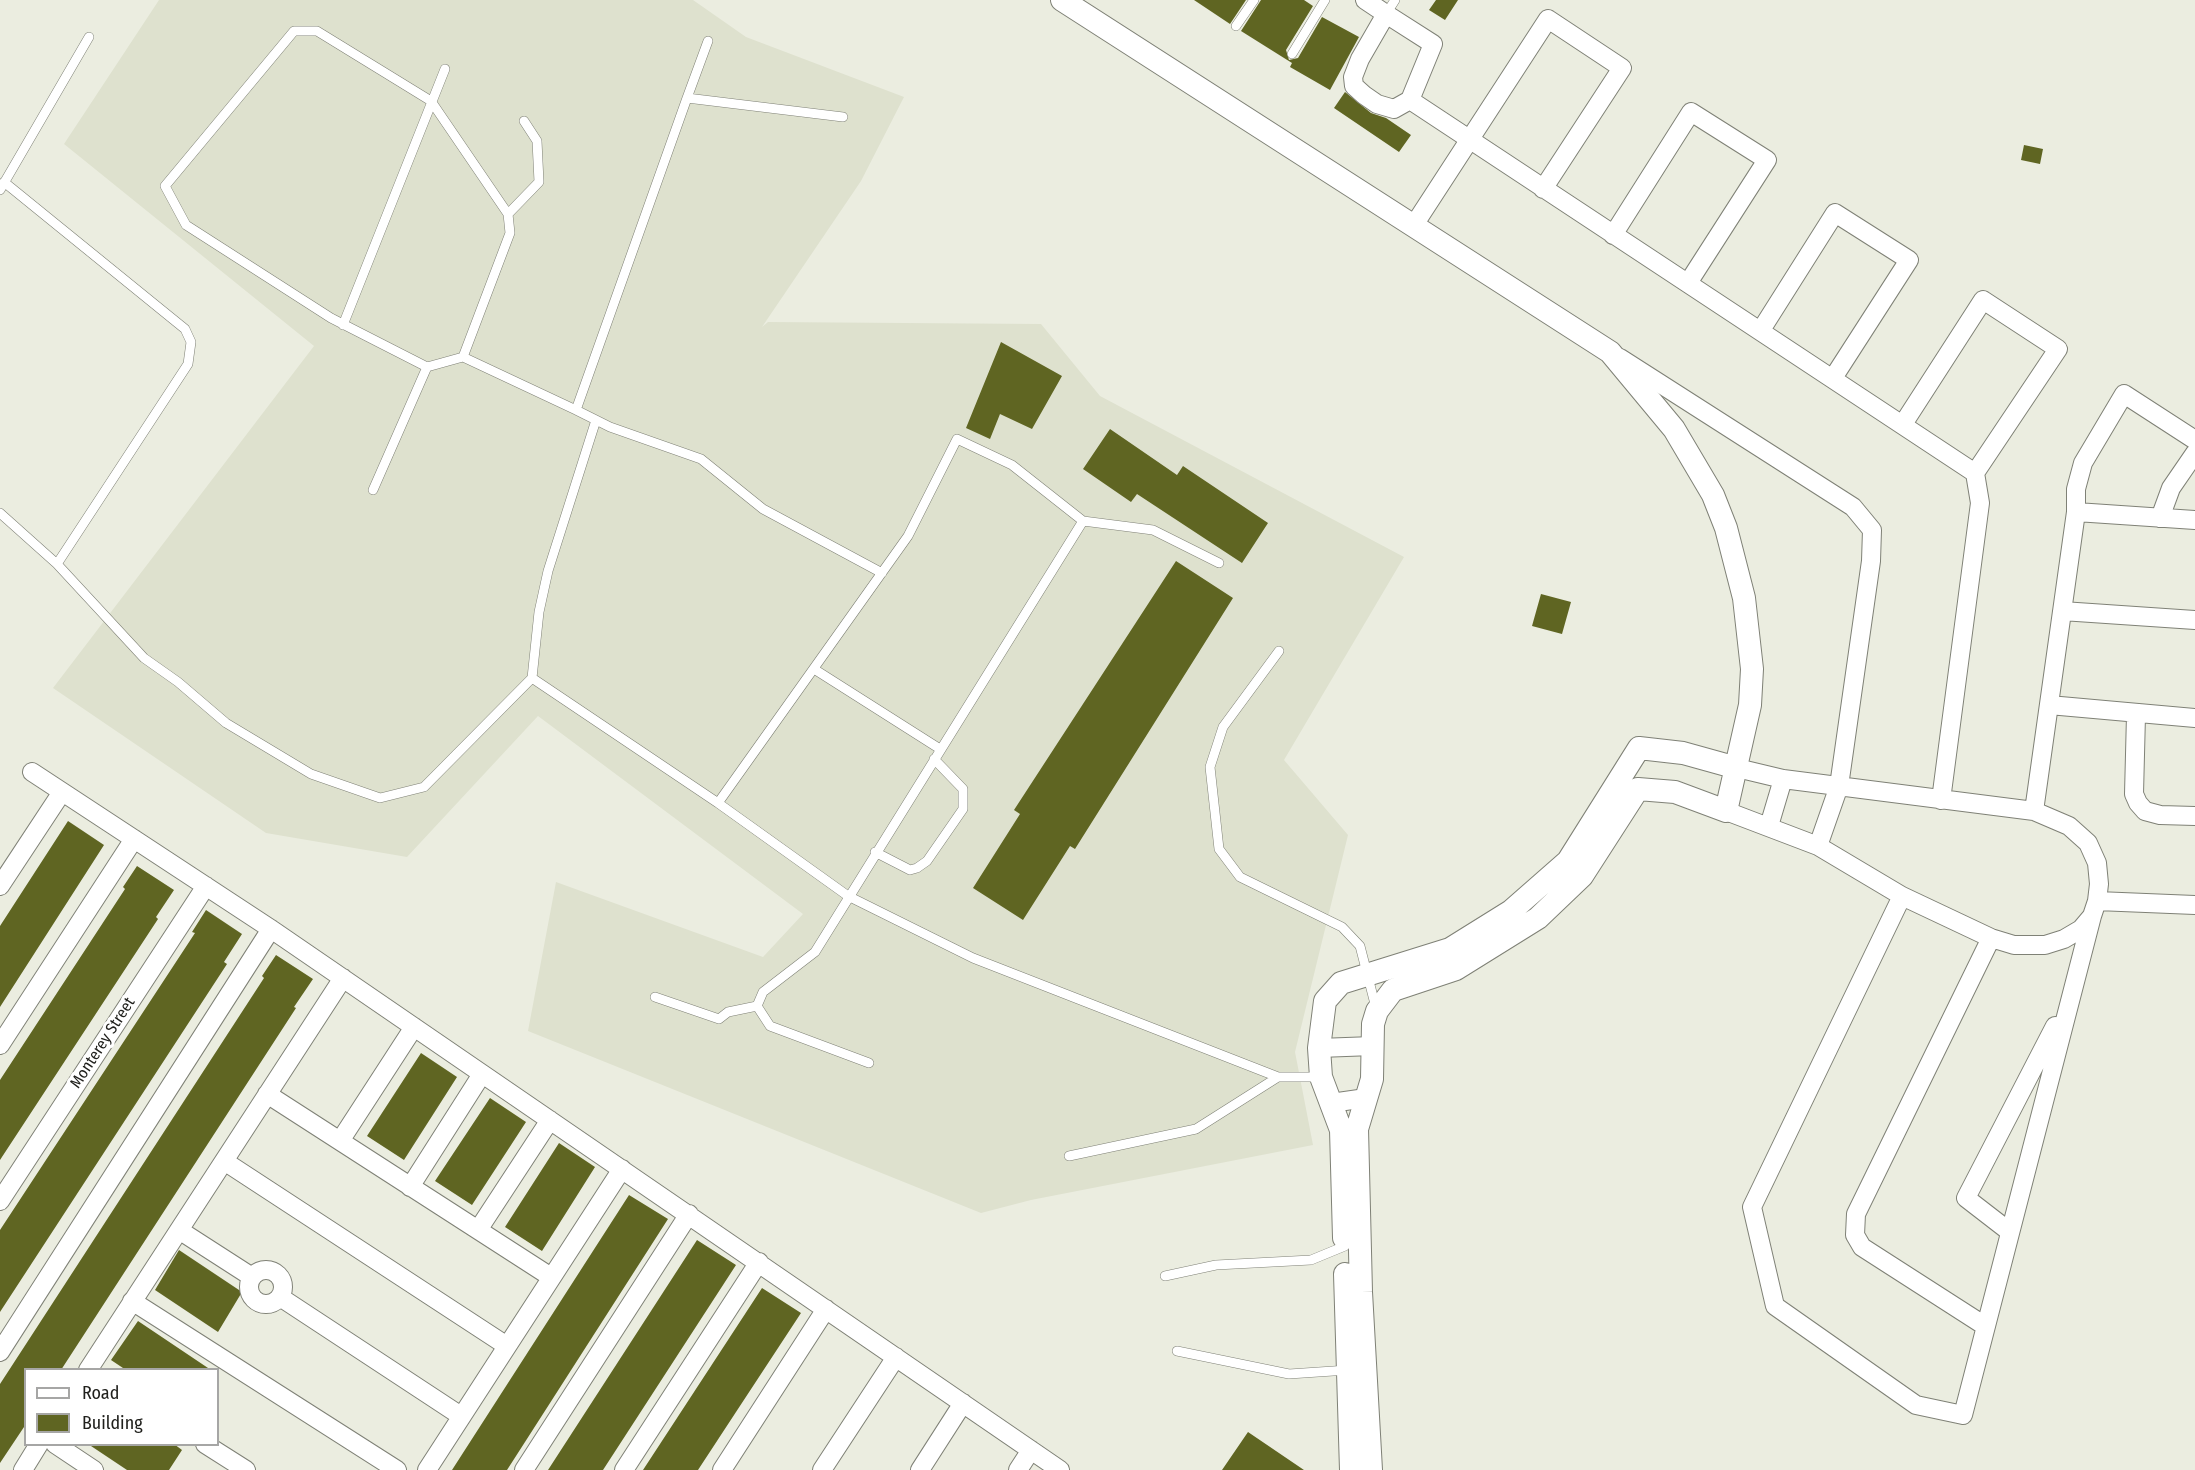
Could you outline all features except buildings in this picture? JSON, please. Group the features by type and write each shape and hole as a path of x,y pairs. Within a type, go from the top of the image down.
{"street":[{"path":"1062,0 1853,507 1872,530 1871,561 1839,786 1818,846"},
{"path":"1365,0 1391,7 1433,44 1410,100 1394,109 1377,104 1354,86 1353,77 1360,58 1391,7"},
{"path":"1414,225 1548,20 1622,68 1543,189"},
{"path":"1410,100 1975,473"},
{"path":"1613,235 1691,112 1767,160 1689,283"},
{"path":"1761,330 1835,213 1909,260 1833,378"},
{"path":"1903,424 1983,300 2058,349 1975,473 1980,502 1941,800"},
{"path":"1610,352 1674,429 1713,495 1726,528 1744,598 1752,669 1750,705 1726,811"},
{"path":"2034,811 2076,512 2076,489 2083,463 2124,394 2195,440"},
{"path":"2160,518 2171,488 2195,453"},
{"path":"2076,512 2195,520"},
{"path":"2062,611 2195,620"},
{"path":"2049,705 2136,715 2195,718"},
{"path":"2136,715 2134,794 2138,803 2145,811 2160,815 2195,816"},
{"path":"1371,1470 1357,1369 1345,1246 1341,1130 1321,1077 1319,1048 1325,1001 1341,983 1450,949 1511,911 1568,861 1639,748 1683,753 1783,779 2034,811 2069,826 2088,843 2097,863 2099,884 2094,909 1963,1415 1916,1406 1775,1306 1752,1207 1902,896"},
{"path":"32,772 271,929 1060,1470"},
{"path":"1769,825 1783,779"},
{"path":"1351,1470 1357,1369 1357,1129 1372,1079 1377,1011 1393,990 1456,969 1538,918 1582,876 1638,789 1675,792 1769,825 1818,846 1902,896 1991,938 2014,945 2045,945 2064,939 2081,929 2094,909"},
{"path":"0,886 62,792"},
{"path":"0,1045 134,839"},
{"name":"Monterey Street","path":"0,1201 206,886"},
{"path":"2094,909 2195,905"},
{"path":"0,1352 271,929"},
{"path":"1986,1326 1862,1247 1856,1235 1856,1214 1991,938"},
{"path":"89,1368 343,978"},
{"path":"2010,1232 1966,1198 2071,995"},
{"path":"340,1141 414,1027"},
{"path":"1319,1048 1373,1046"},
{"path":"410,1186 482,1074"},
{"path":"267,1094 551,1277"},
{"path":"1331,1103 1366,1098"},
{"path":"478,1230 550,1120"},
{"path":"224,1161 507,1346"},
{"path":"427,1470 622,1169"},
{"path":"524,1470 689,1214"},
{"path":"179,1230 252,1277 249,1289 254,1299 264,1305 280,1298 461,1416"},
{"path":"624,1470 759,1262"},
{"path":"132,1301 397,1470"},
{"path":"722,1470 826,1309"},
{"path":"822,1470 896,1357"},
{"path":"920,1470 963,1403"},
{"path":"23,1470 38,1446"},
{"path":"58,1446 94,1470"},
{"path":"208,1446 246,1470"},
{"path":"1018,1470 1031,1450"}],"lane":[{"path":"1236,26 1254,0"},
{"path":"1292,54 1325,0"},
{"path":"463,357 510,232 508,214 432,101 316,31 294,31 165,186 186,225 343,325 427,367 463,357 596,420 701,459 763,509 882,573"},
{"path":"57,564 188,364 191,342 185,329 2,186 89,37"},
{"path":"576,410 708,41"},
{"path":"343,325 445,69"},
{"path":"687,98 843,117"},
{"path":"508,214 539,182 537,141 524,121"},
{"path":"373,490 427,367"},
{"path":"0,513 57,564 144,658 178,682 226,723 311,774 380,798 424,787 532,678 539,612 548,571 596,420"},
{"path":"718,803 908,536 957,439 1012,465 1083,521 1153,530 1218,563"},
{"path":"757,1006 763,992 814,952 1083,521"},
{"path":"1280,651 1223,727 1210,767 1219,849 1240,877 1342,927 1360,946 1377,1011"},
{"path":"814,669 940,750"},
{"path":"532,678 718,803 848,896 974,958 1278,1077 1321,1077"},
{"path":"876,852 910,870 917,868 927,861 963,809 963,789 934,759"},
{"path":"655,997 719,1019 728,1012 757,1006"},
{"path":"757,1006 770,1026 869,1063"},
{"path":"1069,1156 1196,1130 1278,1077"},
{"path":"1165,1276 1216,1264 1311,1260 1345,1246"},
{"path":"1177,1351 1289,1374 1357,1369"}],"shaded area":[{"path":"159,0 693,0 746,37 904,97 861,181 762,327 768,322 1041,324 1100,396 1404,557 1284,760 1348,835 1295,1052 1313,1145 1031,1200 981,1213 528,1031 556,882 763,957 803,914 538,716 407,857 266,833 53,688 314,346 64,144"}]}
